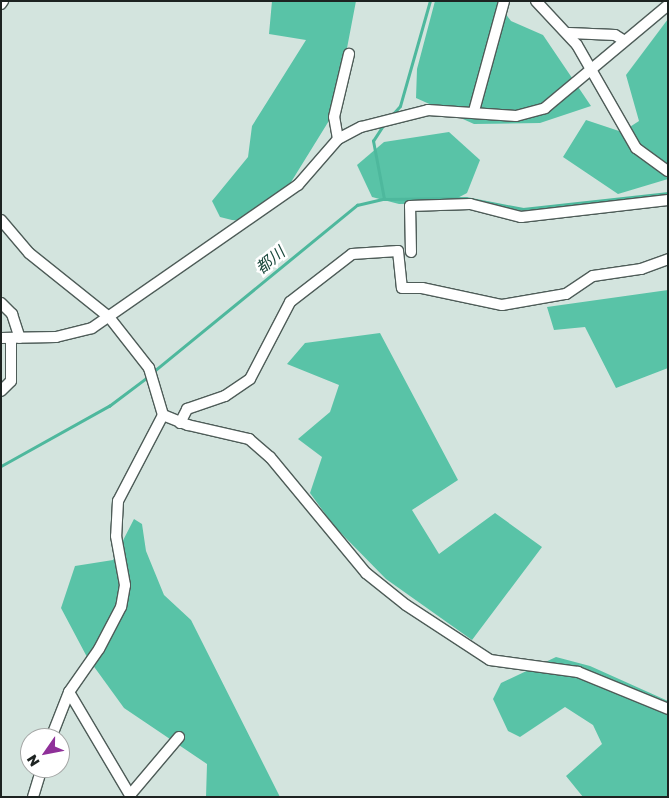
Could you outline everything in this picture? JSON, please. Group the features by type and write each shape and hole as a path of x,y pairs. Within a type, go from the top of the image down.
{"street":[{"path":"474,111 504,1"},
{"path":"536,1 569,33 592,68 628,137 646,157 668,171"},
{"path":"11,338 74,334 109,317 298,185 338,140 361,127 416,112 474,111 516,116 537,112 668,5"},
{"path":"569,33 615,35 623,40"},
{"path":"338,140 334,117 349,54"},
{"path":"411,252 410,206 470,204 521,217 668,200"},
{"path":"1,220 5,232 109,317 149,368 155,381 163,415 118,501 116,536 126,585 122,607 99,649 69,692 55,728"},
{"path":"180,423 187,409 224,396 250,379 290,302 352,254 398,251 402,288 422,288 502,305 566,294 593,276 641,269 668,259"},
{"path":"1,303 12,314 11,381 1,390"},
{"path":"163,415 180,423 249,439 270,457 366,573 406,606 490,660 578,672 668,709"},
{"path":"69,692 130,796 179,738"},
{"path":"33,797 39,778"}],"green space":[{"path":"272,1 356,1 335,111 288,187 243,221 232,220 220,217 212,201 248,157 252,126 306,40 269,34"},
{"path":"435,1 496,1 511,21 543,35 591,106 540,123 474,124 416,98 417,69"},
{"path":"668,19 668,179 618,194 563,157 586,120 622,132 639,121 626,75"},
{"path":"449,132 480,160 467,193 448,203 399,204 372,197 357,165 384,142"},
{"path":"668,290 668,368 616,388 585,327 554,330 547,307"},
{"path":"380,333 458,480 412,510 439,554 495,513 542,547 472,640 386,579 334,526 310,493 322,457 298,439 330,412 339,385 287,364 305,343"},
{"path":"134,519 142,524 146,551 164,595 191,620 280,797 206,797 207,764 124,708 87,657 61,608 75,566 113,560"},
{"path":"556,657 590,666 668,701 668,797 583,797 566,776 602,744 593,725 565,707 520,737 508,731 493,699 501,683"}],"waterway":[{"name":"都川","path":"391,116 400,106 430,1"},
{"name":"都川","path":"384,124 373,141 384,199"},
{"name":"都川","path":"153,372 357,205 384,199 466,198 523,209 668,193"},
{"name":"都川","path":"1,466 109,406 149,376"}]}
